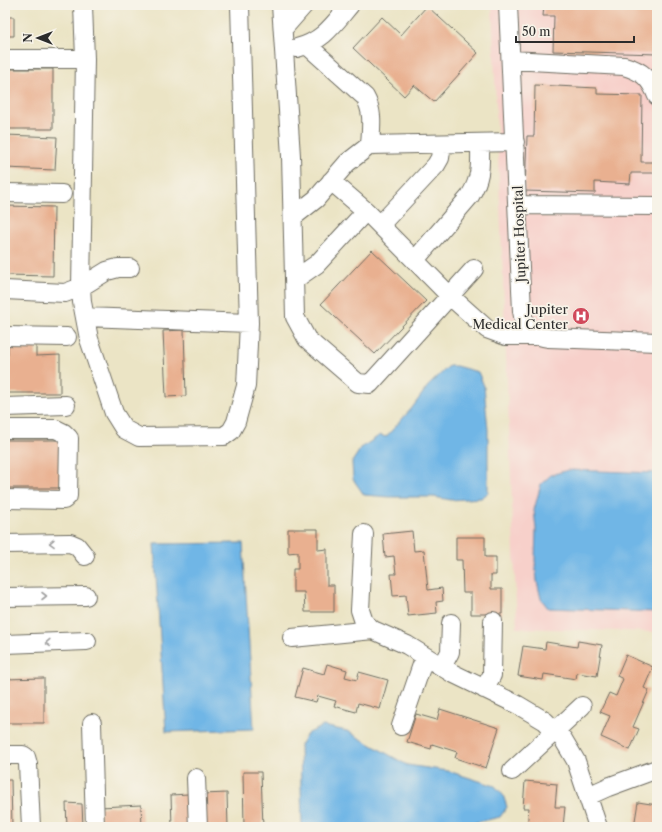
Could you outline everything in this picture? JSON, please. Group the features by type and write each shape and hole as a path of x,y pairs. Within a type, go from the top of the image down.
{"lane":[{"path":"83,5 85,59 81,287 89,340 114,413 124,429 139,437 224,436 231,431 236,422 246,386 249,323 240,5"},
{"path":"282,5 291,156 295,317 307,340 358,383 370,384 474,269"},
{"path":"283,29 304,5"},
{"path":"284,51 307,45 322,37 350,5"},
{"name":"Jupiter Hospital","path":"508,5 522,311 525,327 535,336"},
{"path":"307,45 365,97 371,107 370,145"},
{"path":"5,59 85,59"},
{"path":"511,60 624,66 635,69 648,78 657,96"},
{"path":"293,217 316,200 347,163 370,145 515,142"},
{"path":"415,260 470,196 477,185 480,173 480,143"},
{"path":"380,225 436,165 440,158 442,144"},
{"path":"331,182 366,211 450,296 487,329 506,336 657,342"},
{"path":"5,193 62,194"},
{"path":"518,205 657,206"},
{"path":"294,280 317,264 344,233 366,211"},
{"path":"5,290 66,292 81,287 107,272 118,268 130,268"},
{"path":"85,317 249,323"},
{"path":"5,336 66,337"},
{"path":"5,407 66,405"},
{"path":"5,429 56,429 64,433 69,438 69,445 68,496 64,500 5,499"},
{"path":"364,534 360,610 364,622 373,630 407,645 442,667 518,705 545,721 563,739 576,761 598,827"},
{"path":"5,544 70,543 77,546 85,556"},
{"path":"5,596 86,596"},
{"path":"484,689 492,675 493,621"},
{"path":"442,667 450,652 451,622"},
{"path":"292,638 373,630"},
{"path":"5,644 87,642"},
{"path":"401,726 425,656"},
{"path":"512,771 582,706"},
{"path":"92,723 95,827"},
{"path":"5,755 23,755 26,757 28,764 31,827"},
{"path":"588,796 657,769"},
{"path":"196,778 198,827"}],"shaded area":[{"name":"Jupiter Medical Center","path":"492,5 657,5 657,632 517,628"}],"water":[{"path":"449,366 456,366 478,372 484,386 488,430 488,493 481,498 451,500 434,497 390,497 364,495 353,479 352,462 361,448 380,435 386,437 412,408 428,386"},
{"path":"568,470 657,473 657,612 548,608 541,599 537,581 535,560 536,529 534,510 541,484 551,475"},
{"path":"243,543 254,729 166,732 154,544"},
{"path":"323,726 347,731 407,765 448,771 495,786 503,795 507,807 500,817 456,827 302,827 300,745 307,734"}],"building":[{"path":"544,5 657,5 657,54 553,51 554,16 543,16"},
{"path":"427,6 478,53 434,102 414,85 404,96 353,48 382,17 401,35"},
{"path":"5,17 14,17 14,36 5,36"},
{"path":"5,69 53,69 53,129 5,129"},
{"path":"535,85 597,88 597,94 642,95 641,162 655,162 655,173 631,173 630,184 595,182 595,193 525,191 527,136 534,136"},
{"path":"5,135 57,137 55,170 5,168"},
{"path":"5,206 54,207 53,276 5,275"},
{"path":"372,250 426,301 375,354 321,304"},
{"path":"184,330 186,396 166,397 163,331"},
{"path":"8,341 36,341 36,356 60,355 60,393 5,393 5,355 8,355"},
{"path":"5,440 61,440 60,488 5,488"},
{"path":"288,529 318,529 318,550 327,549 327,585 334,585 334,612 305,612 304,592 293,592 293,569 298,569 298,552 288,553"},
{"path":"412,531 414,551 424,550 428,590 442,588 443,601 436,602 437,613 408,616 406,595 393,596 391,574 396,574 394,556 385,557 383,534"},
{"path":"456,537 485,537 485,557 496,557 496,575 491,575 491,589 502,589 502,614 471,614 471,593 463,593 462,560 456,560"},
{"path":"578,641 602,645 597,676 577,673 576,679 544,674 543,680 518,676 523,646 545,649 546,642 577,647"},
{"path":"626,655 653,667 644,688 649,690 633,727 639,729 630,750 601,737 610,716 600,712 609,693 616,696 623,679 617,676"},
{"path":"327,664 347,670 345,677 357,680 359,672 388,680 380,709 358,703 356,712 334,706 336,701 318,696 316,702 295,697 303,668 324,674"},
{"path":"44,678 44,723 5,723 5,679"},
{"path":"440,709 499,728 486,768 455,758 457,752 432,744 431,749 407,742 416,714 437,720"},
{"path":"243,772 261,772 263,827 244,827"},
{"path":"5,780 11,780 12,827 5,827"},
{"path":"525,781 557,784 555,807 565,807 563,827 527,827 529,808 523,808"},
{"path":"227,793 228,827 204,827 203,794"},
{"path":"188,794 189,827 172,827 171,795"},
{"path":"638,802 657,805 657,827 634,827"},
{"path":"66,803 82,804 83,827 67,827"},
{"path":"141,805 142,827 101,827 100,807"}],"place":[{"name":"Jupiter Medical Center","path":"581,316"}]}
